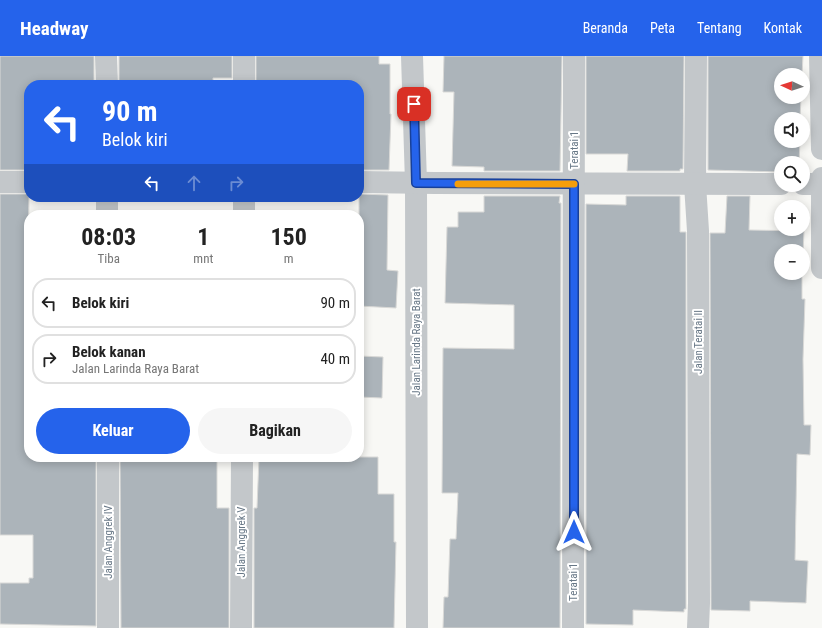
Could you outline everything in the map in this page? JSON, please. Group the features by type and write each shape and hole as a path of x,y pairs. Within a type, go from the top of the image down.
{"street":[{"path":"106,56 107,80"},
{"path":"244,56 244,80"},
{"name":"Jalan Larinda Raya Barat","path":"412,56 416,183 417,628"},
{"name":"Teratai 1","path":"573,628 574,56"},
{"name":"Jalan Teratai II","path":"696,56 695,184 698,231 698,628"},
{"path":"820,56 822,149"},
{"path":"822,178 822,268"},
{"path":"0,182 24,182"},
{"path":"364,182 774,184"},
{"path":"810,184 822,184"},
{"name":"Jalan Anggrek IV","path":"108,462 108,628"},
{"name":"Jalan Anggrek V","path":"241,628 242,462"}],"building":[{"path":"0,56 94,56 94,80 24,80 24,170 0,170"},
{"path":"119,56 232,56 232,78 213,78 213,80 119,80"},
{"path":"256,56 379,56 379,64 390,64 391,114 389,170 364,170 364,80 256,80"},
{"path":"444,56 562,56 560,171 484,171 484,167 452,166 454,92 443,92"},
{"path":"586,56 684,56 683,169 680,169 680,171 627,171 628,154 586,154"},
{"path":"708,56 803,56 802,68 774,68 774,104 801,104 800,112 774,112 774,148 800,148 799,156 774,156 774,172 708,170"},
{"path":"0,194 24,194 24,202 29,202 29,210 24,210 24,462 96,462 96,626 0,624 0,583 29,583 29,578 33,578 33,535 0,535"},
{"path":"364,194 388,195 387,270 398,271 396,308 364,306 364,210 359,210 359,202 364,202"},
{"path":"484,196 560,196 560,628 443,628 444,597 448,597 450,539 456,539 458,493 442,493 443,348 514,349 514,305 445,303 447,227 458,227 458,212 484,212"},
{"path":"626,196 680,196 680,232 686,232 686,609 684,609 684,612 633,610 633,625 586,624 586,204 626,205"},
{"path":"727,196 750,196 749,230 774,230 774,236 804,236 803,244 774,244 774,280 802,280 802,299 805,299 803,359 804,425 811,425 810,455 797,454 795,560 808,561 806,603 750,601 750,611 711,610 710,233 725,233"},
{"path":"364,356 383,357 382,398 364,397"},
{"path":"364,457 378,457 378,494 394,494 394,542 396,542 394,628 254,628 254,508 257,508 259,462 364,462"},
{"path":"120,462 217,462 217,508 229,508 229,628 121,628"}],"slow traffic":[{"path":"458,184 574,184"}],"route":[{"path":"414,104 416,183 574,184 574,532"}]}
